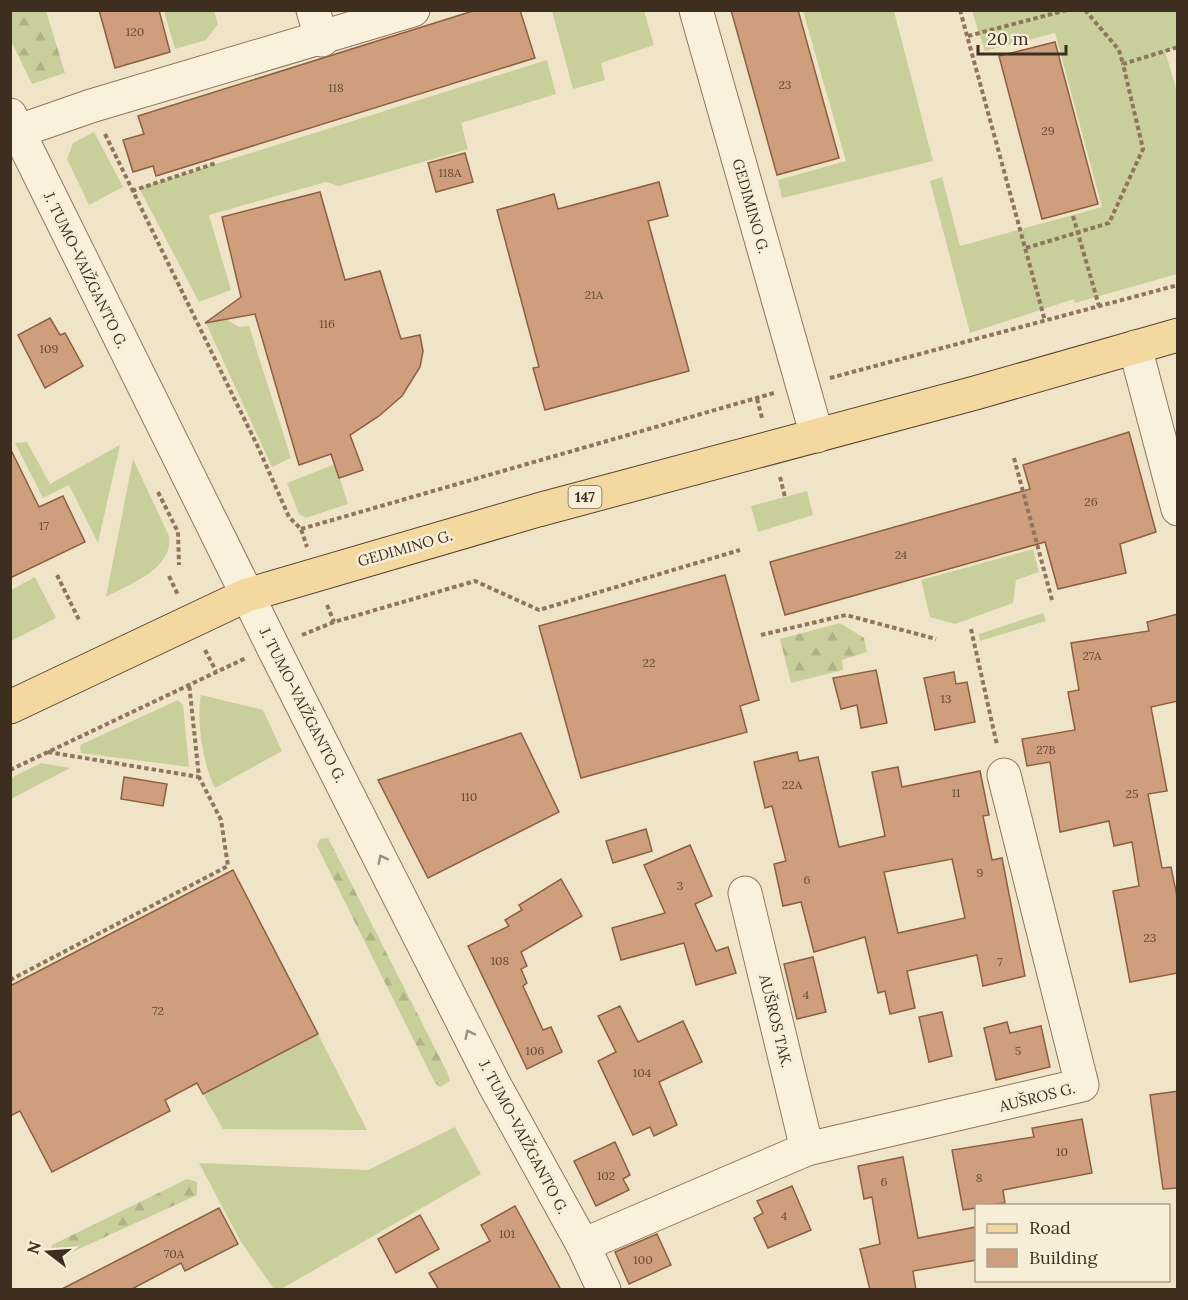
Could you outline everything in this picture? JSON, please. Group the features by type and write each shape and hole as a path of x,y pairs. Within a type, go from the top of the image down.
{"main road":[{"name":"GEDIMINO G.","path":"10,707 247,595 528,513 817,436 1178,335"}],"street":[{"path":"15,123 91,106 318,25 413,10"},
{"name":"GEDIMINO G.","path":"696,10 817,436"},
{"name":"J. TUMO-VAIŽGANTO G.","path":"15,123 273,647 494,1084 583,1245 604,1290"},
{"path":"1135,347 1178,509"},
{"name":"AUŠROS G.","path":"583,1245 807,1149 1082,1085 1004,775"},
{"name":"AUŠROS TAK.","path":"745,893 807,1149"}],"path":[{"path":"960,10 1045,321"},
{"path":"968,36 1067,10"},
{"path":"1026,248 1109,223 1143,149 1119,50 1085,10"},
{"path":"1123,64 1178,47"},
{"path":"91,106 258,447 289,517 301,529 803,385 1178,285"},
{"path":"132,191 216,163"},
{"path":"1073,216 1100,306"},
{"path":"1014,458 1052,600"},
{"path":"10,770 189,683 334,622 475,581 539,610 740,550"},
{"path":"57,575 79,620"},
{"path":"761,635 846,615 936,639"},
{"path":"971,629 1004,775"},
{"path":"10,980 228,866 221,820 199,777 189,683"},
{"path":"47,752 199,777"}],"green space":[{"path":"11,10 46,11 65,73 32,84 11,41"},
{"path":"164,11 214,11 218,24 206,40 175,49"},
{"path":"552,11 644,11 654,45 601,63 605,80 573,89"},
{"path":"803,11 894,11 933,161 782,198 778,180 846,161"},
{"path":"972,11 1177,11 1177,47 1165,51 1177,92 1177,274 1075,303 1074,299 970,333 930,181 942,177 960,246 1102,207 1055,33 985,51"},
{"path":"547,60 556,94 461,123 468,149 339,186 326,182 209,215 231,290 199,302 139,188"},
{"path":"94,132 123,187 89,205 67,159 73,143"},
{"path":"221,316 239,327 249,326 291,458 272,467 205,321"},
{"path":"27,442 50,484 120,445 98,543 69,485 43,498 15,443"},
{"path":"133,459 169,536 169,548 165,558 148,574 106,597"},
{"path":"335,464 348,504 306,518 299,514 287,483"},
{"path":"807,491 813,515 758,532 751,506"},
{"path":"1033,549 1039,572 1016,580 1013,603 955,624 930,617 921,580"},
{"path":"35,577 56,618 11,641 11,590"},
{"path":"1043,613 1046,621 980,641 979,634"},
{"path":"840,623 864,638 867,652 842,660 843,670 791,683 780,639"},
{"path":"201,695 263,710 282,751 215,788 207,768 202,742 199,717"},
{"path":"178,700 183,705 189,767 81,753 80,745"},
{"path":"41,763 70,768 11,799 11,778"},
{"path":"328,838 448,1074 450,1081 440,1087 435,1083 317,846 320,839"},
{"path":"318,1034 367,1130 223,1129 203,1094"},
{"path":"455,1127 481,1174 281,1289 274,1289 241,1242 199,1163 368,1170"},
{"path":"187,1179 197,1182 197,1195 57,1259 49,1255 52,1245"}],"building":[{"path":"99,10 159,10 170,52 115,68"},
{"path":"476,10 520,10 535,58 156,176 153,166 133,172 123,140 144,134 138,116"},
{"path":"731,10 798,10 839,158 777,175"},
{"path":"1055,42 1098,204 1042,219 999,56"},
{"path":"465,153 473,182 436,192 428,163"},
{"path":"659,182 668,216 648,221 689,371 545,410 533,368 539,367 497,210 554,194 558,209"},
{"path":"320,192 345,280 380,271 401,339 420,335 423,351 420,367 402,396 379,416 350,435 363,470 339,478 331,454 299,465 255,314 205,323 241,297 222,217"},
{"path":"50,318 60,335 65,333 83,366 45,388 18,335"},
{"path":"1129,432 1156,532 1120,544 1126,573 1058,589 1045,542 785,615 770,562 1030,489 1023,465"},
{"path":"10,448 39,507 63,496 85,542 10,578"},
{"path":"725,575 759,700 740,706 747,732 581,778 539,626"},
{"path":"1178,614 1178,701 1151,707 1167,791 1148,794 1162,868 1171,867 1178,901 1178,973 1130,982 1113,891 1139,886 1132,842 1114,846 1109,821 1060,832 1050,762 1027,766 1022,739 1075,730 1068,692 1079,690 1071,643 1149,631 1147,622"},
{"path":"876,670 887,723 861,728 857,705 841,709 833,678"},
{"path":"954,672 956,684 967,682 975,722 935,730 924,678"},
{"path":"521,733 559,812 428,878 378,780"},
{"path":"797,752 799,761 818,757 839,847 885,836 872,772 898,767 902,787 980,771 989,815 983,816 992,860 1002,858 1025,976 983,986 977,955 907,971 915,1008 890,1014 885,991 878,993 865,937 814,952 801,902 783,906 774,864 786,861 772,806 765,808 754,762","holes":["952,859 965,918 898,933 884,872"]},
{"path":"124,777 167,784 163,806 121,799"},
{"path":"646,829 652,851 613,863 606,841"},
{"path":"690,845 712,896 695,904 716,951 728,947 736,973 696,985 684,943 621,960 612,928 665,913 644,865"},
{"path":"233,870 318,1034 203,1094 197,1083 165,1100 170,1111 52,1172 20,1111 10,1116 10,986"},
{"path":"561,879 582,916 521,952 527,966 521,969 527,983 523,986 543,1030 551,1027 562,1052 527,1069 468,946 509,926 505,920 522,910 519,905"},
{"path":"813,957 826,1012 797,1019 784,964"},
{"path":"620,1006 638,1042 683,1021 702,1062 659,1082 677,1125 654,1136 650,1127 633,1135 598,1061 616,1052 598,1016"},
{"path":"942,1012 952,1056 929,1062 919,1017"},
{"path":"1007,1022 1010,1033 1041,1026 1050,1067 996,1080 984,1028"},
{"path":"1178,1091 1178,1188 1163,1189 1150,1095"},
{"path":"1082,1119 1092,1173 1003,1190 1005,1203 975,1204 975,1208 963,1210 952,1150 1034,1137 1032,1128"},
{"path":"615,1142 630,1175 623,1179 629,1190 596,1206 574,1161"},
{"path":"903,1157 918,1238 975,1227 975,1260 913,1271 916,1290 870,1290 860,1249 880,1244 872,1197 864,1199 858,1166"},
{"path":"792,1186 811,1230 768,1248 754,1218 763,1213 757,1201"},
{"path":"515,1206 561,1290 439,1290 429,1273 490,1241 481,1225"},
{"path":"219,1208 238,1244 185,1271 181,1263 130,1290 60,1290"},
{"path":"420,1215 439,1249 396,1273 378,1239"},
{"path":"657,1234 671,1265 629,1284 615,1252"}]}
